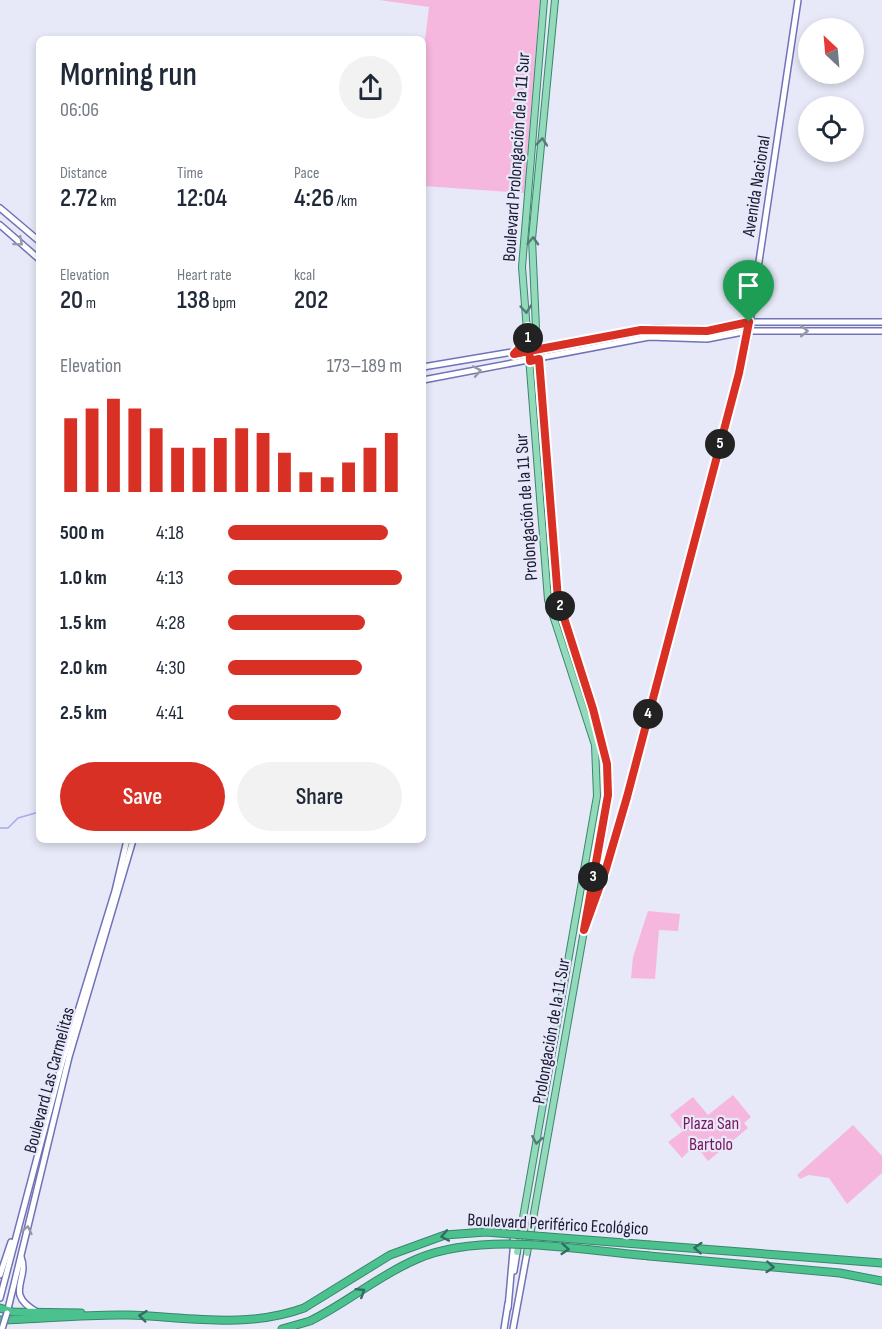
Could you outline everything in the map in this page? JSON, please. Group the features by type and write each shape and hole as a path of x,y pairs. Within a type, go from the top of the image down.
{"highway":[{"name":"Boulevard Periférico Ecológico","path":"0,1320 101,1315 241,1322 281,1316 304,1308 390,1255 445,1235 486,1232 882,1261"},
{"name":"Boulevard Periférico Ecológico","path":"282,1329 310,1321 414,1260 459,1246 492,1244 649,1256 840,1273 882,1281"},
{"path":"847,1255 862,1261"},
{"path":"708,1267 727,1264 741,1269"},
{"path":"5,1310 101,1315"}],"main road":[{"name":"Boulevard Prolongación de la 11 Sur","path":"529,351 522,267 523,232 544,0"},
{"name":"Boulevard Prolongación de la 11 Sur","path":"538,350 532,239 555,0"},
{"name":"Avenida Nacional","path":"584,930 605,872 627,797 748,331 798,0"},
{"path":"0,208 36,239"},
{"path":"0,225 36,256"},
{"path":"426,367 538,350 641,330 707,331 749,322 882,322"},
{"path":"514,354 525,342 528,328"},
{"path":"426,379 649,337 701,339 748,331 882,331"},
{"name":"Prolongación de la 11 Sur","path":"513,1329 608,795 607,764 593,709 558,599 538,350"},
{"name":"Prolongación de la 11 Sur","path":"504,1329 596,799 597,781 595,745 548,600 529,351"},
{"name":"Boulevard Las Carmelitas","path":"0,1298 35,1172 64,1053 115,891 126,843"},
{"name":"Boulevard Las Carmelitas","path":"2,1329 69,1057 132,843"},
{"path":"593,876 605,872"},
{"path":"0,1275 14,1232 18,1228"},
{"path":"508,1228 514,1240 508,1308"},
{"path":"21,1257 23,1267 18,1281 19,1293 25,1304 37,1312"}],"green space":[{"path":"379,0 540,0 524,193 426,186 425,36 429,7"},
{"path":"648,911 680,914 678,931 659,930 655,979 631,978 633,957"},
{"name":"Plaza San Bartolo","path":"733,1095 751,1117 744,1123 748,1128 708,1161 693,1142 692,1148 682,1158 668,1142 683,1131 670,1115 693,1097 708,1115"},
{"path":"853,1125 882,1156 882,1173 847,1204 829,1178 809,1175 800,1179 797,1175"}],"waterway":[{"path":"0,828 8,828 18,818 36,813"}],"route":[{"path":"749,322 699,332 655,328 641,330 529,351 514,354 525,342 528,328 529,351 530,361 539,359 558,599 593,709 607,764 608,795 584,930 605,872 627,797 747,342 749,322"}]}
